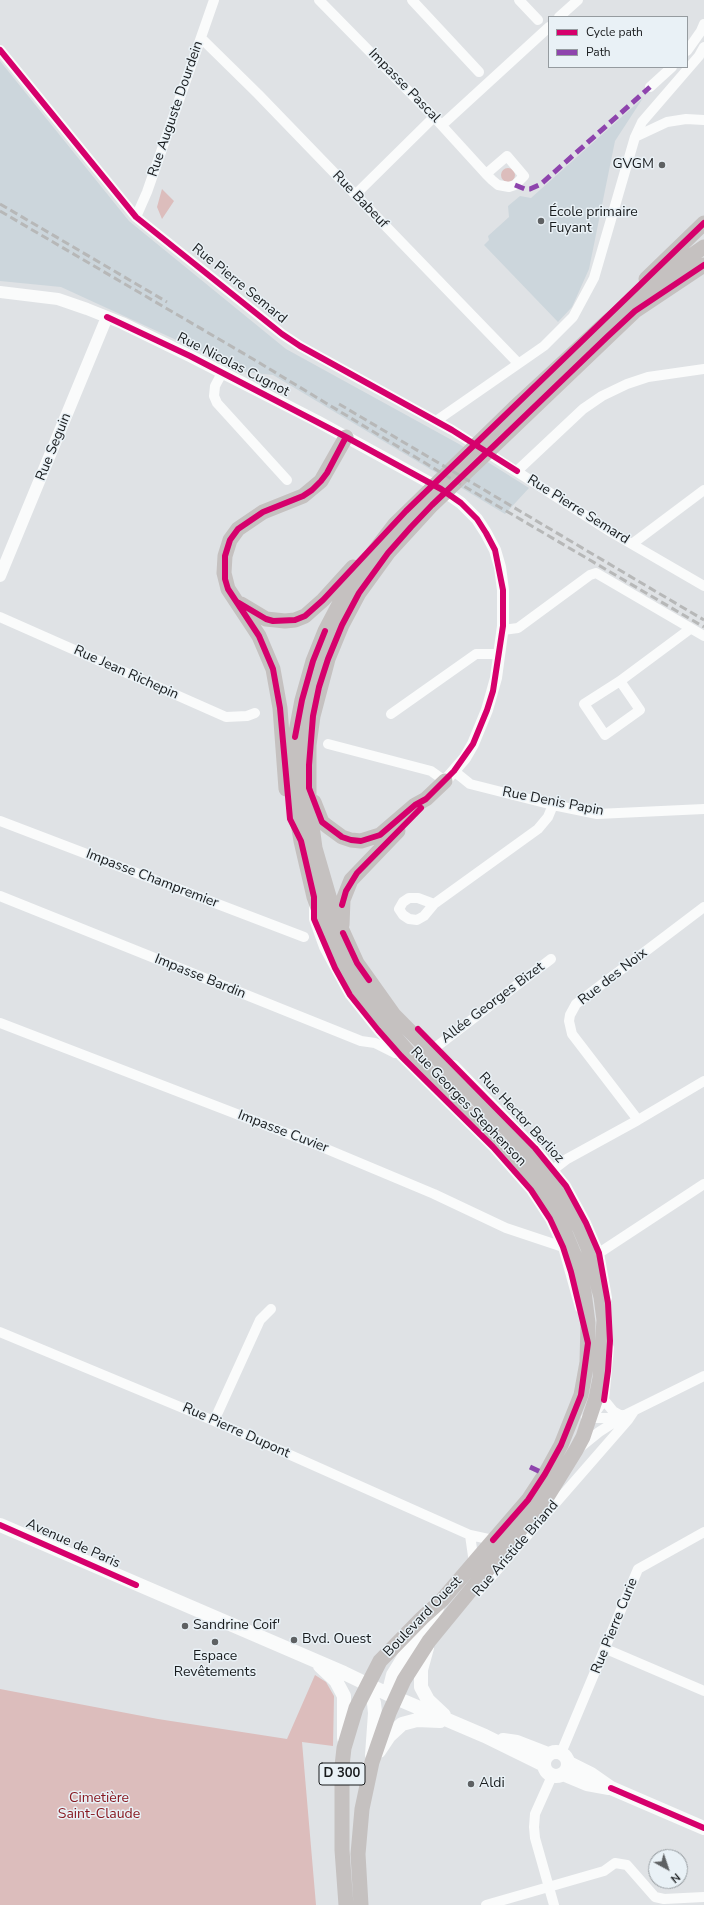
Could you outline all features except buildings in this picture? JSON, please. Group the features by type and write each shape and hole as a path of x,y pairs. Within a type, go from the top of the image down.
{"main road":[{"path":"537,386 704,223"},
{"name":"Boulevard Ouest","path":"494,437 537,386 634,298 704,247"},
{"name":"Boulevard Ouest","path":"361,1905 358,1854 362,1808 379,1738 396,1698 429,1641 547,1497 576,1450 590,1419 600,1378 604,1320 601,1297 594,1268 580,1229 560,1192 510,1132 407,1030 385,1004 357,963 343,932 320,893 301,840 295,781 295,737 302,700 312,661 325,631 345,593 389,531 427,500 494,437 635,311 704,265"},
{"path":"301,840 290,819 280,708 273,669 259,636 228,589 224,573 230,540 238,529 263,512 303,496 312,490 327,473 346,437"},
{"name":"Boulevard Ouest","path":"346,1905 341,1808 344,1748 356,1708 376,1667 387,1652 442,1600 528,1500 541,1480 561,1445 581,1395 588,1343 588,1323 584,1292 576,1259 559,1218 532,1178 408,1052 380,1020 344,969 326,930 311,824 309,745 313,716 328,658 342,625 359,593 427,500"},
{"path":"234,600 266,619 284,621 295,620 305,616 323,600 389,531"},
{"path":"343,932 342,905 351,880 382,846 420,809 426,799 449,776"},
{"path":"309,788 322,822 336,833 351,840 370,840 380,835 415,805 426,799"},
{"name":"Avenue de Paris","path":"0,1525 136,1585 204,1612 311,1658 396,1698 556,1764 587,1784 611,1788 704,1828"},
{"path":"396,1698 390,1687 393,1675 408,1649 442,1600"},
{"path":"429,1641 421,1670 421,1688 428,1700 450,1721"},
{"path":"311,1658 336,1681 344,1696 344,1748"},
{"path":"367,1684 374,1702 375,1713 372,1762"},
{"path":"372,1762 389,1736 402,1724 418,1720 450,1721"}],"street":[{"name":"Rue Auguste Dourdein","path":"136,217 149,185 214,0"},
{"name":"Impasse Pascal","path":"319,0 442,125 486,174"},
{"path":"412,0 479,72"},
{"path":"519,0 538,20"},
{"path":"560,16 578,0"},
{"path":"688,50 704,24"},
{"path":"442,125 548,27"},
{"name":"Rue Babeuf","path":"201,38 230,66 518,363"},
{"path":"436,421 544,346 573,317 594,278 635,137 642,122 699,56 704,47"},
{"name":"Rue Pierre Semard","path":"0,50 136,217 288,338 479,446 632,544 704,586"},
{"path":"650,87 671,68"},
{"path":"355,195 434,117"},
{"path":"635,137 667,122 686,119 704,120"},
{"name":"Rue Nicolas Cugnot","path":"0,292 58,299 107,317 222,373 346,437 441,489 461,503 477,519 494,550 500,567 503,590 503,630 493,690 481,727 465,758 449,776"},
{"name":"Rue Seguin","path":"0,576 107,317"},
{"path":"517,471 582,409 602,396 648,377 704,369"},
{"path":"222,373 214,386 214,396 218,403 287,480"},
{"path":"632,544 704,490"},
{"path":"503,630 518,628 590,575 596,574 704,636"},
{"name":"Rue Jean Richepin","path":"0,617 226,717 255,713"},
{"path":"620,681 640,710 605,735 584,704 620,681 690,629"},
{"path":"391,714 476,654 499,654"},
{"name":"Rue Denis Papin","path":"328,744 449,776 470,784 597,814 704,809"},
{"path":"434,904 538,829 548,817 554,805"},
{"name":"Impasse Champremier","path":"0,821 304,937"},
{"name":"Rue Georges Stephenson","path":"320,893 314,918 334,968 350,994 378,1030 401,1056 493,1147 531,1190 550,1219 563,1247 571,1272 588,1343"},
{"name":"Impasse Bardin","path":"0,896 361,1041 375,1043 401,1056"},
{"name":"Rue des Noix","path":"638,1120 572,1034 569,1021 570,1015 576,1004 704,907"},
{"name":"Allée Georges Bizet","path":"436,1047 550,959"},
{"name":"Impasse Cuvier","path":"0,1023 317,1145 434,1194 506,1228 563,1247"},
{"name":"Rue Hector Berlioz","path":"407,1030 418,1029 518,1128 554,1169 576,1203 599,1253 605,1278 610,1323 608,1371 604,1400"},
{"path":"554,1169 567,1159 638,1120 704,1081"},
{"path":"599,1253 704,1184"},
{"path":"214,1421 260,1320 271,1309"},
{"name":"Rue Pierre Dupont","path":"0,1332 214,1421 470,1535 494,1540"},
{"name":"Rue Aristide Briand","path":"576,1450 599,1432 627,1414 704,1376"},
{"path":"598,1453 599,1432 590,1419 604,1400 609,1407 627,1414"},
{"name":"Rue Aristide Briand","path":"573,1417 581,1416 590,1419 627,1414"},
{"name":"Rue Aristide Briand","path":"429,1641 459,1614 628,1420 627,1414"},
{"name":"Rue Pierre Curie","path":"554,1905 534,1827 535,1814 606,1649 638,1569 704,1532"},
{"path":"470,1535 474,1563"},
{"path":"606,1649 704,1691"},
{"path":"486,1905 604,1871 615,1863 627,1865 655,1897 664,1899 704,1897"}],"shaded area":[{"path":"0,61 129,221 286,349 459,444 529,488 505,514 273,375 246,372 61,287 0,281"},
{"path":"643,98 615,141 589,269 572,307 558,322 484,245 489,240 488,236 509,217 508,206 520,196 531,198"}],"green space":[{"path":"505,168 511,168 515,172 515,178 511,182 505,182 501,178 501,172"},
{"path":"162,189 174,201 162,219 157,207"},
{"name":"Cimetière Saint-Claude","path":"315,1675 326,1682 334,1696 333,1746 302,1742 316,1905 0,1905 0,1689 158,1719 287,1739"}],"railway":[{"path":"0,204 167,302"},
{"path":"0,211 253,359 450,478 704,627"},
{"path":"339,404 704,620"}],"marked path":[{"path":"515,185 525,189 530,189 541,184 650,87"},
{"path":"530,1467 545,1474"}],"cycle path":[{"path":"0,50 136,217 282,334 300,346 452,430 517,471"},
{"path":"239,603 266,619 273,621 295,620 305,616 323,600 406,511 704,223"},
{"path":"107,317 190,356 346,437 441,489 461,503 477,519 495,550 503,590 503,626 493,691 473,744 454,771 426,799 415,805 380,835 361,841 342,837 322,822 309,788 309,765 313,716 319,687 328,659 342,625 359,593 388,553 432,505 500,440 607,337 635,311 704,265"},
{"path":"346,437 327,473 312,490 303,496 263,512 238,529 230,540 225,556 225,579 228,589 259,636 273,669 280,708 290,819 301,841 314,897 314,919 335,968 350,995 378,1030 401,1056 493,1147 531,1190 550,1219 563,1247 571,1272 588,1343 581,1395 561,1445 545,1474 528,1500 493,1540"},
{"path":"295,737 302,700 313,661 325,631"},
{"path":"342,905 346,891 357,873 421,808"},
{"path":"343,933 357,963 369,980"},
{"path":"418,1029 535,1148 566,1186 586,1223 599,1253 608,1303 610,1341 604,1400"},
{"path":"0,1525 136,1585"},
{"path":"611,1788 704,1828"}],"place":[{"name":"GVGM","path":"662,165"},
{"name":"École primaire Fuyant","path":"541,221"},
{"name":"Sandrine Coif'","path":"185,1626"},
{"name":"Bvd. Ouest","path":"294,1640"},
{"name":"Espace Revêtements","path":"215,1642"},
{"name":"Aldi","path":"471,1784"}]}
